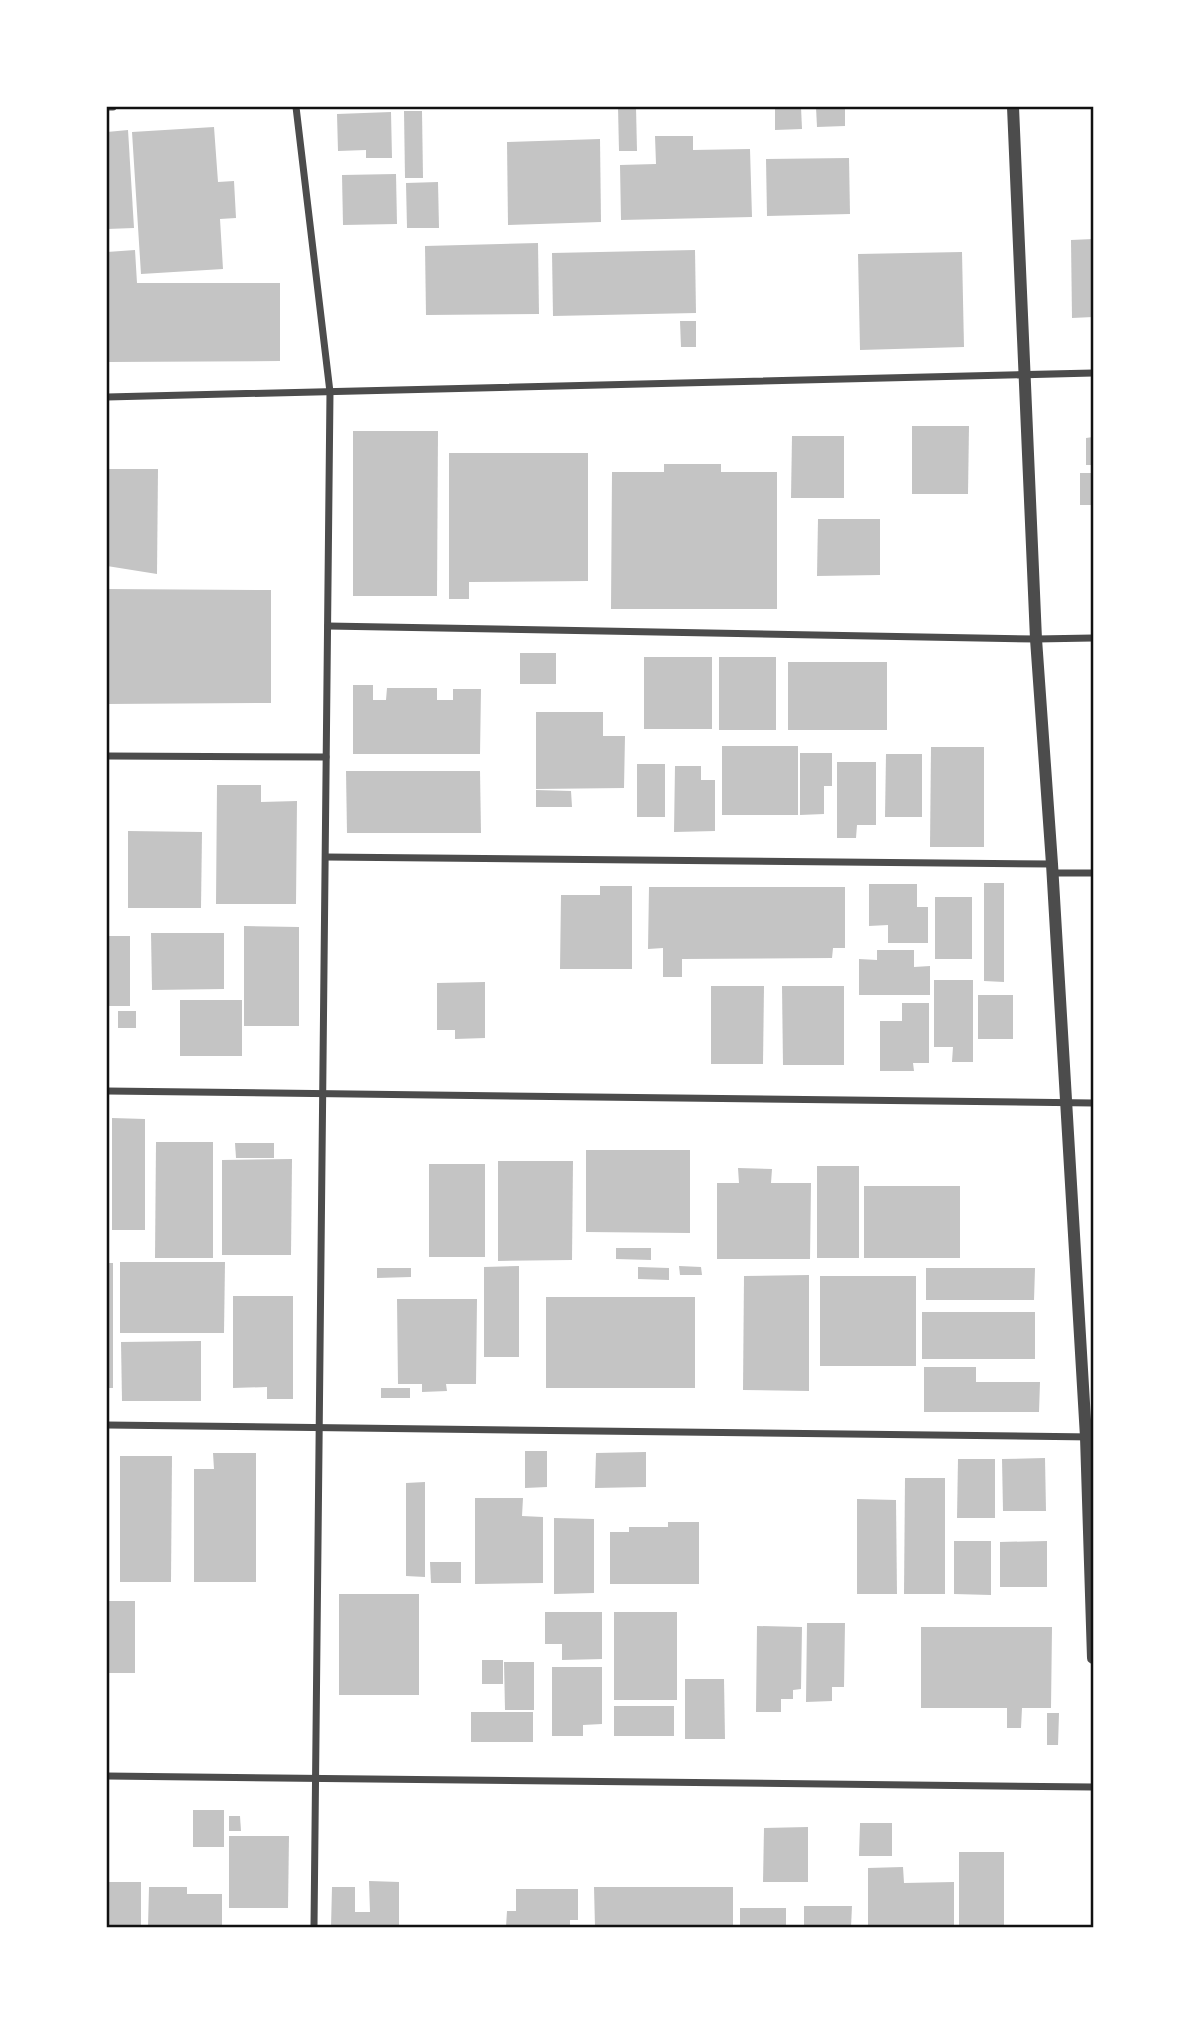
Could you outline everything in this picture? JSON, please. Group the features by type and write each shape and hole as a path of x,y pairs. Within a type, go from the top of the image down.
{"street":[{"path":"107,107 113,107"},
{"path":"296,107 330,392 314,1927"},
{"path":"1013,107 1036,639 1090,1437 1093,1658"},
{"path":"107,397 1093,373"},
{"path":"328,625 1093,638"},
{"path":"107,756 326,757"},
{"path":"326,857 1052,868 1093,873"},
{"path":"107,1091 1093,1103"},
{"path":"107,1425 1090,1437"},
{"path":"107,1776 1093,1787"}],"building":[{"path":"618,107 636,107 637,151 619,151"},
{"path":"775,107 801,107 802,129 775,130"},
{"path":"816,107 845,107 845,126 817,127"},
{"path":"404,111 422,111 423,178 405,178"},
{"path":"391,112 392,158 366,158 366,150 338,151 337,114"},
{"path":"214,127 218,182 234,181 236,218 220,219 223,269 141,274 132,132"},
{"path":"128,130 134,228 107,229 107,132"},
{"path":"655,136 693,136 693,150 750,149 752,217 621,220 620,165 656,164"},
{"path":"600,139 601,222 508,225 507,142"},
{"path":"849,158 850,214 767,216 766,159"},
{"path":"396,174 397,224 343,225 342,175"},
{"path":"438,182 439,228 407,228 406,183"},
{"path":"1093,239 1093,317 1072,318 1071,240"},
{"path":"538,243 539,314 426,315 425,246"},
{"path":"135,250 137,283 280,283 280,361 107,362 107,252"},
{"path":"695,250 696,313 553,316 552,253"},
{"path":"962,252 964,347 860,350 858,254"},
{"path":"680,321 696,321 696,347 681,347"},
{"path":"912,426 969,426 968,494 912,494"},
{"path":"353,431 438,431 437,596 353,596"},
{"path":"792,436 844,436 844,498 791,498"},
{"path":"1093,437 1093,465 1086,465 1086,438"},
{"path":"449,453 588,453 588,581 469,582 469,599 449,599"},
{"path":"664,464 721,464 721,472 777,472 777,609 611,609 612,472 664,472"},
{"path":"107,469 158,469 157,574 107,566"},
{"path":"1080,473 1093,473 1093,505 1080,505"},
{"path":"818,519 880,519 880,575 817,576"},
{"path":"107,589 271,590 271,703 107,704"},
{"path":"520,653 556,653 556,684 520,684"},
{"path":"644,657 712,657 712,729 644,729"},
{"path":"719,657 776,657 776,730 719,730"},
{"path":"788,662 887,662 887,730 788,730"},
{"path":"353,685 373,685 373,700 386,700 387,688 437,688 437,700 453,700 453,689 481,689 480,754 353,754"},
{"path":"536,712 603,712 603,736 625,736 624,788 536,789"},
{"path":"722,746 798,746 798,815 722,815"},
{"path":"931,747 984,747 984,847 930,847"},
{"path":"800,753 832,753 832,786 824,786 824,814 800,815"},
{"path":"886,754 922,754 922,817 885,817"},
{"path":"837,762 876,762 876,825 857,825 856,838 837,838"},
{"path":"637,764 665,764 665,817 637,817"},
{"path":"675,766 701,766 701,780 715,780 715,831 674,832"},
{"path":"346,771 480,771 481,833 347,833"},
{"path":"217,785 261,785 261,802 297,801 296,904 216,904"},
{"path":"536,790 571,791 572,807 536,807"},
{"path":"128,831 202,832 201,908 128,908"},
{"path":"984,883 1004,883 1004,982 984,981"},
{"path":"869,884 917,884 917,907 928,907 928,943 888,943 888,925 869,926"},
{"path":"600,886 632,886 632,969 560,969 561,895 600,895"},
{"path":"649,887 845,887 845,948 833,948 832,958 682,959 682,977 663,977 663,948 648,949"},
{"path":"935,897 972,897 972,959 935,959"},
{"path":"244,926 299,927 299,1026 244,1026"},
{"path":"151,933 224,933 224,989 152,990"},
{"path":"107,936 130,936 130,1006 107,1006"},
{"path":"877,950 914,950 914,967 930,966 930,995 859,995 859,959 877,960"},
{"path":"934,980 973,980 973,1062 952,1062 953,1047 934,1047"},
{"path":"485,982 485,1038 455,1039 455,1030 437,1030 437,983"},
{"path":"711,986 764,986 763,1064 711,1064"},
{"path":"782,986 844,986 844,1065 783,1065"},
{"path":"978,995 1013,995 1013,1039 978,1039"},
{"path":"180,1000 242,1000 242,1056 180,1056"},
{"path":"902,1003 929,1003 929,1063 913,1063 914,1071 880,1071 880,1021 902,1021"},
{"path":"118,1011 136,1011 136,1028 118,1028"},
{"path":"112,1118 145,1119 145,1230 112,1230"},
{"path":"156,1142 213,1142 213,1258 155,1258"},
{"path":"235,1143 274,1143 274,1158 236,1158"},
{"path":"586,1150 690,1150 690,1233 586,1232"},
{"path":"292,1159 291,1255 222,1255 222,1160"},
{"path":"498,1161 573,1161 572,1260 498,1261"},
{"path":"429,1164 485,1164 485,1257 429,1257"},
{"path":"817,1166 859,1166 859,1258 817,1258"},
{"path":"738,1168 772,1169 771,1183 811,1183 810,1259 717,1259 717,1183 739,1183"},
{"path":"864,1186 960,1186 960,1258 864,1258"},
{"path":"616,1248 651,1248 651,1260 616,1259"},
{"path":"120,1262 225,1262 224,1333 120,1333"},
{"path":"107,1263 113,1263 113,1388 107,1388"},
{"path":"519,1266 519,1357 484,1357 484,1267"},
{"path":"679,1266 701,1267 702,1275 680,1275"},
{"path":"638,1267 669,1268 669,1280 638,1279"},
{"path":"377,1268 411,1268 411,1277 377,1278"},
{"path":"926,1268 1035,1268 1034,1300 926,1300"},
{"path":"809,1275 809,1391 743,1390 744,1276"},
{"path":"820,1276 916,1276 916,1366 820,1366"},
{"path":"233,1296 293,1296 293,1399 267,1399 267,1387 233,1388"},
{"path":"546,1297 695,1297 695,1388 546,1388"},
{"path":"397,1299 477,1299 476,1384 446,1384 447,1391 422,1392 422,1384 398,1384"},
{"path":"922,1312 1035,1312 1035,1359 922,1359"},
{"path":"201,1341 201,1401 122,1401 121,1342"},
{"path":"924,1367 976,1367 976,1382 1040,1382 1039,1412 924,1412"},
{"path":"381,1388 410,1388 410,1398 381,1398"},
{"path":"525,1451 547,1451 547,1487 525,1488"},
{"path":"646,1452 646,1487 595,1488 596,1453"},
{"path":"213,1453 256,1453 256,1582 194,1582 194,1469 214,1469"},
{"path":"120,1456 172,1456 171,1582 120,1582"},
{"path":"1045,1458 1046,1511 1003,1511 1002,1459"},
{"path":"958,1459 995,1459 995,1518 957,1518"},
{"path":"905,1478 945,1478 945,1594 904,1594"},
{"path":"425,1482 425,1577 406,1576 406,1483"},
{"path":"475,1498 523,1498 522,1516 543,1517 543,1583 475,1584"},
{"path":"857,1499 896,1500 897,1594 857,1594"},
{"path":"554,1518 594,1519 594,1593 554,1594"},
{"path":"668,1522 699,1522 699,1584 610,1584 610,1532 629,1532 629,1527 668,1527"},
{"path":"954,1541 991,1541 991,1595 954,1594"},
{"path":"1047,1541 1047,1587 1000,1587 1000,1542"},
{"path":"430,1562 461,1562 461,1583 431,1583"},
{"path":"339,1594 419,1594 419,1695 339,1695"},
{"path":"107,1601 135,1601 135,1673 107,1673"},
{"path":"545,1612 602,1612 602,1659 562,1660 562,1644 545,1644"},
{"path":"614,1612 677,1612 677,1700 614,1700"},
{"path":"807,1623 845,1623 844,1687 832,1687 832,1701 806,1702"},
{"path":"757,1626 802,1627 801,1689 793,1690 793,1699 781,1699 781,1712 756,1712"},
{"path":"921,1627 1052,1627 1051,1708 1022,1708 1021,1728 1007,1728 1007,1708 921,1708"},
{"path":"482,1660 503,1660 503,1684 482,1684"},
{"path":"504,1662 534,1662 534,1710 505,1710"},
{"path":"552,1667 602,1667 602,1724 583,1725 583,1736 552,1736"},
{"path":"685,1679 724,1679 725,1739 685,1739"},
{"path":"614,1706 674,1706 674,1736 614,1736"},
{"path":"471,1712 533,1712 533,1742 471,1742"},
{"path":"1047,1713 1059,1713 1058,1745 1047,1745"},
{"path":"193,1810 224,1810 224,1847 193,1847"},
{"path":"229,1816 240,1816 241,1831 229,1831"},
{"path":"860,1823 892,1823 892,1856 859,1856"},
{"path":"808,1827 808,1882 763,1882 764,1828"},
{"path":"229,1836 289,1836 288,1908 229,1908"},
{"path":"959,1852 1004,1852 1004,1927 959,1927"},
{"path":"903,1867 904,1883 954,1882 954,1927 868,1927 868,1868"},
{"path":"369,1881 399,1882 399,1927 331,1927 332,1887 355,1887 355,1912 370,1912"},
{"path":"107,1882 141,1882 141,1927 107,1927"},
{"path":"149,1887 187,1887 187,1894 222,1894 222,1927 148,1927"},
{"path":"594,1887 733,1887 733,1927 595,1927"},
{"path":"516,1889 578,1889 578,1920 570,1920 570,1927 506,1927 507,1911 516,1911"},
{"path":"804,1906 852,1906 851,1927 804,1927"},
{"path":"740,1908 786,1908 786,1927 740,1927"}]}
